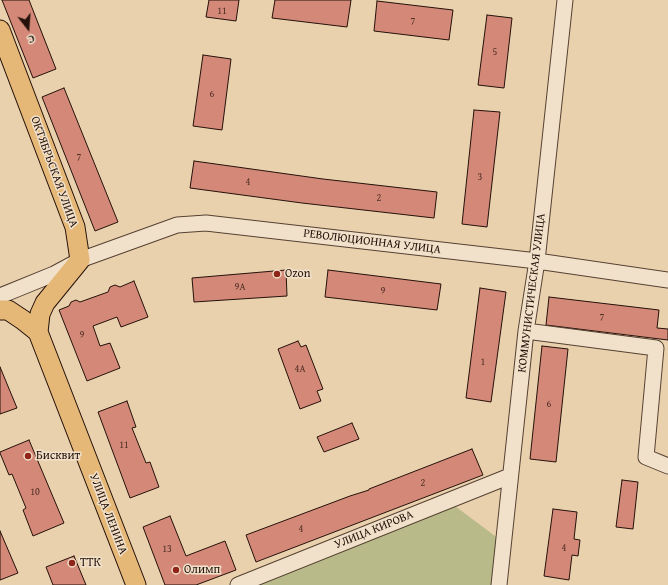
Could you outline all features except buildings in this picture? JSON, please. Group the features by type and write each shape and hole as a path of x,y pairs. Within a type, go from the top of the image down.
{"main road":[{"name":"ОКТЯБРЬСКАЯ УЛИЦА","path":"0,30 75,228 80,260"},
{"path":"38,332 40,314 45,303 80,260"},
{"path":"0,310 8,310 38,332"},
{"name":"УЛИЦА ЛЕНИНА","path":"38,332 136,585"}],"street":[{"name":"КОММУНИСТИЧЕСКАЯ УЛИЦА","path":"499,585 526,331 537,261 565,0"},
{"name":"РЕВОЛЮЦИОННАЯ УЛИЦА","path":"0,296 54,274 80,260 177,226 206,222 537,261 668,280"},
{"path":"526,331 656,348 646,457 668,466"},
{"name":"УЛИЦА КИРОВА","path":"238,585 510,476"}],"green space":[{"path":"455,506 499,539 493,585 252,585"}],"place":[{"name":"Ozon","path":"277,274"},
{"name":"Бисквит","path":"28,456"},
{"name":"ТТК","path":"72,563"},
{"name":"Олимп","path":"176,570"}]}
